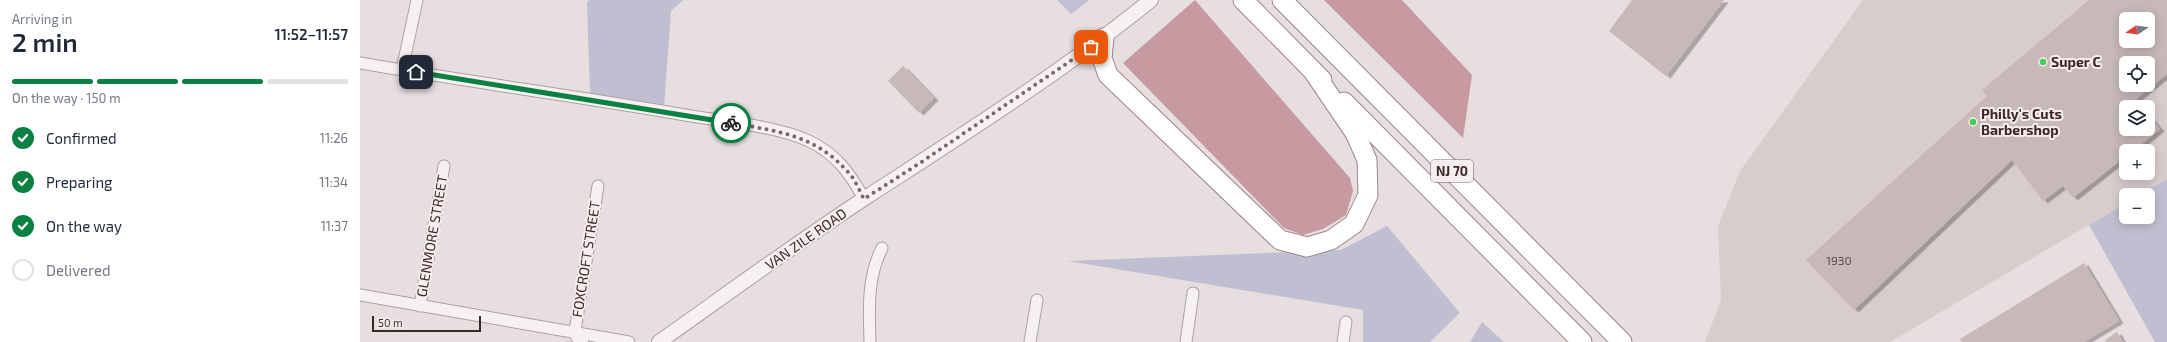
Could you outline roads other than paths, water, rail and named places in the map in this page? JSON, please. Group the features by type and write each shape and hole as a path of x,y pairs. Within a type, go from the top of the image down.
{"highway":[{"name":"NJ 70","path":"1243,0 1582,342"},
{"name":"NJ 70","path":"1282,0 1622,342"},
{"path":"1104,38 1102,58 1108,75 1280,240 1307,247 1331,240 1354,224 1368,195 1366,160 1355,133 1313,71"}],"street":[{"path":"402,70 417,0"},
{"name":"VAN ZILE ROAD","path":"659,342 864,199 920,163 1104,38 1151,0"},
{"path":"360,63 619,104 794,136 807,140 826,150 849,173 864,199"},
{"name":"GLENMORE STREET","path":"420,306 444,166"},
{"name":"FOXCROFT STREET","path":"578,337 598,186"},
{"path":"870,342 869,294 874,263 882,248"},
{"path":"1186,342 1194,293"},
{"path":"360,296 420,306 578,337 629,342"},
{"path":"1030,342 1037,300"},
{"path":"1343,342 1346,322"}],"place":[{"name":"Super C","path":"2043,62"},
{"name":"Philly's Cuts Barbershop","path":"1973,122"}]}
